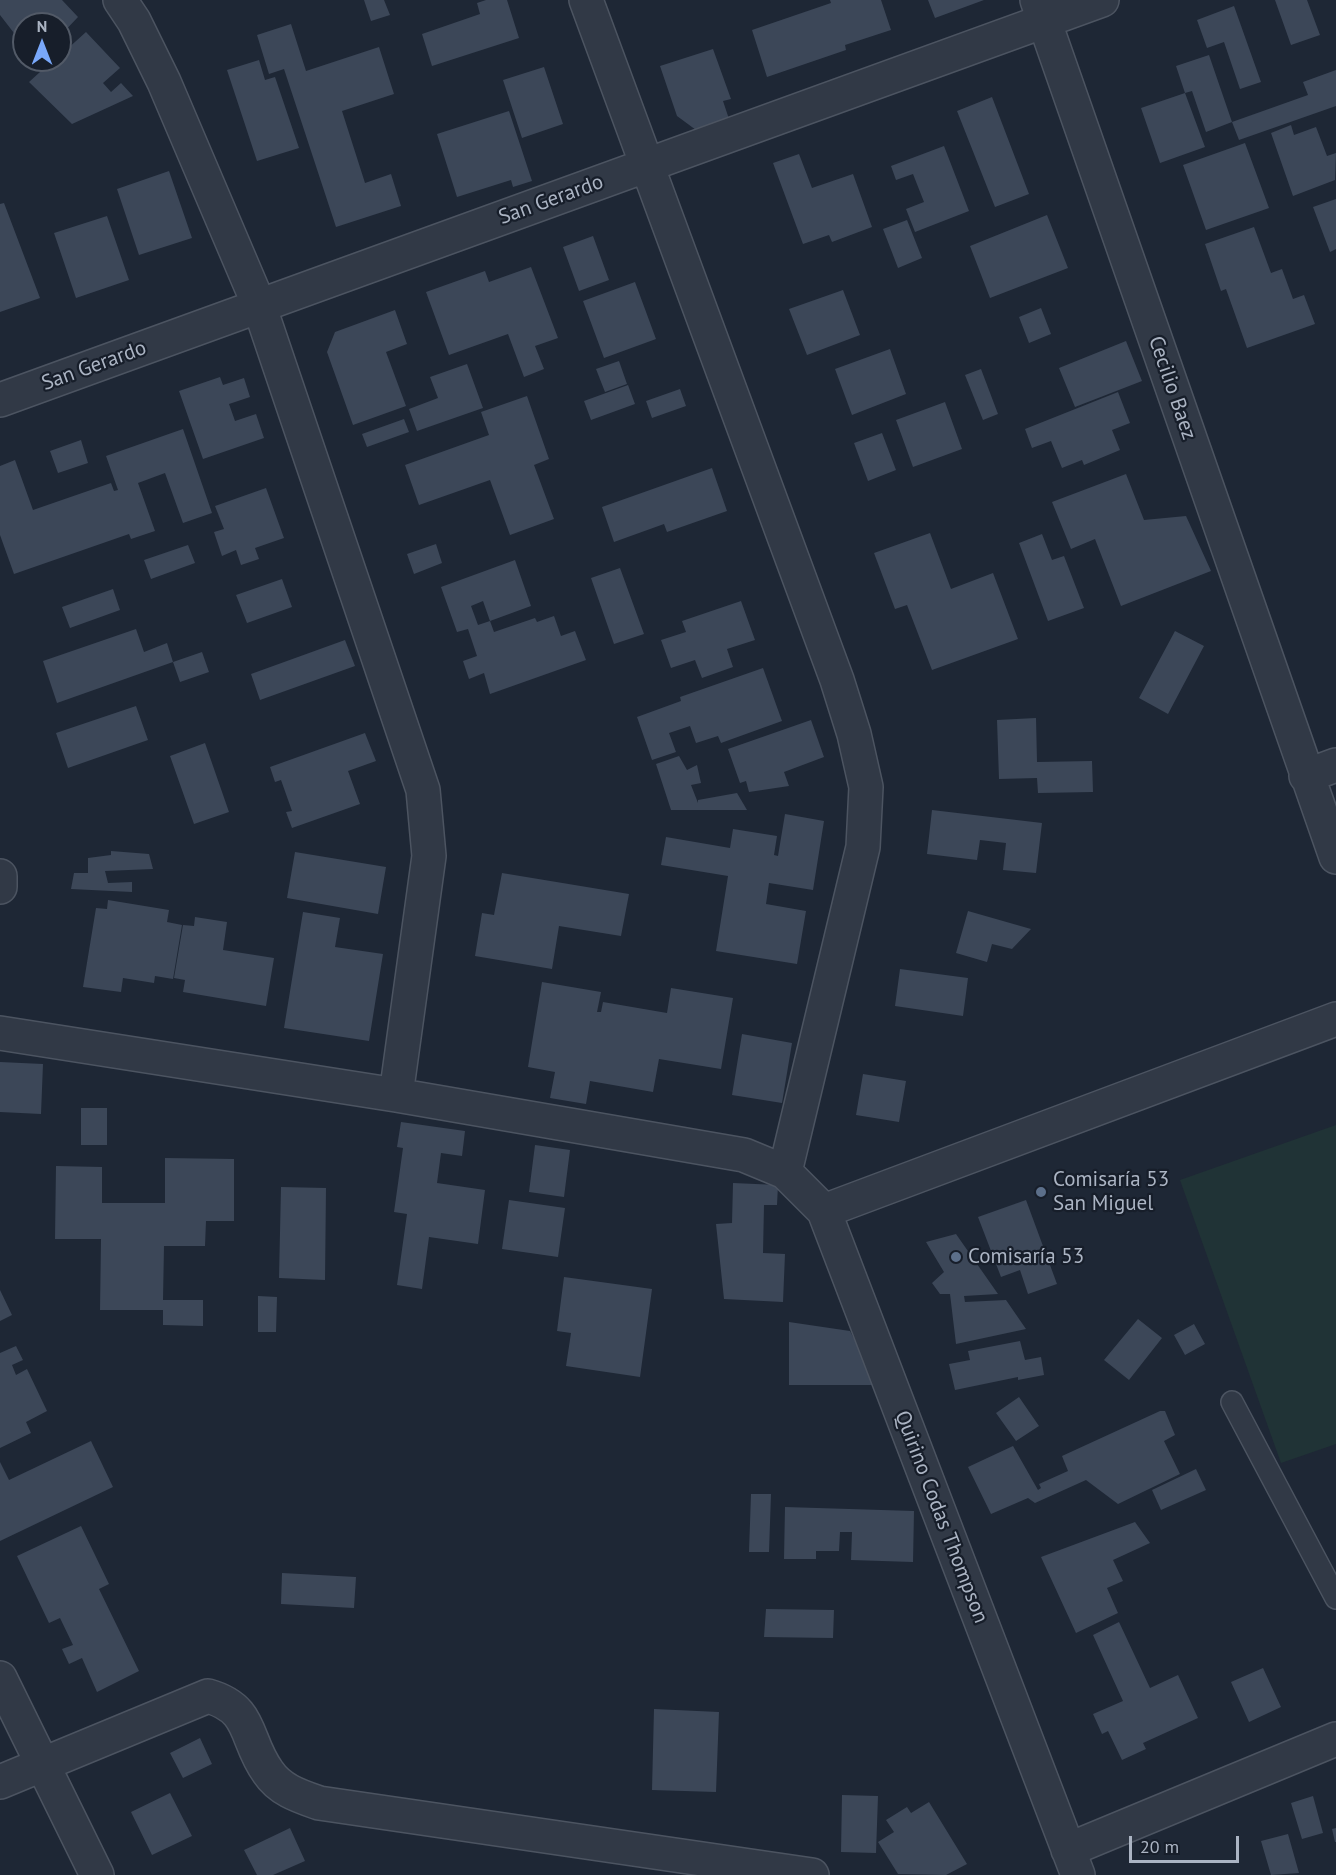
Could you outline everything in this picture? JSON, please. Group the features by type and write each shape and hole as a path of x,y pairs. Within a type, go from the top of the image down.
{"street":[{"path":"120,0 134,21 164,82 259,305 423,790 429,856 396,1095"},
{"path":"0,1033 396,1095 744,1155 786,1172 863,847 866,787 854,734 837,680 586,0"},
{"name":"San Gerardo","path":"0,400 647,165 1041,10 1102,0"},
{"name":"Cecilio Baez","path":"1041,10 1321,770 1336,857"},
{"path":"0,876 0,887"},
{"path":"824,1211 1336,1019"},
{"name":"Quirino Codas Thompson","path":"786,1172 824,1211 1073,1862"},
{"path":"0,1678 97,1875"},
{"path":"0,1782 208,1696 228,1702 242,1717 268,1773 286,1791 319,1803 812,1875"},
{"path":"1073,1862 1336,1739"}],"lane":[{"path":"1232,1402 1336,1598"}],"green space":[{"path":"1336,1125 1336,1444 1281,1463 1180,1180"}],"building":[{"path":"0,0 62,0 78,17 72,23 72,12 12,12 12,30 0,15"},
{"path":"364,0 384,0 390,15 371,21"},
{"path":"486,0 507,0 519,38 432,66 422,34 480,14 477,3"},
{"path":"830,0 881,0 891,30 845,45 846,50 767,77 752,30 831,3"},
{"path":"928,0 984,0 935,18"},
{"path":"1275,0 1307,0 1320,35 1291,45"},
{"path":"1234,6 1261,82 1240,89 1224,42 1207,48 1197,20"},
{"path":"291,24 306,71 379,47 394,94 342,111 365,183 391,174 401,206 336,227 284,69 269,74 257,35"},
{"path":"86,32 120,68 103,83 111,92 121,83 133,96 72,124 29,82 40,72 72,72 72,45"},
{"path":"713,49 731,99 723,101 729,119 696,130 677,116 660,66"},
{"path":"1209,55 1232,122 1206,132 1192,91 1185,93 1176,66"},
{"path":"259,60 265,80 275,77 299,148 257,161 227,70"},
{"path":"544,67 563,124 522,138 503,80"},
{"path":"1336,70 1336,106 1239,140 1232,122 1308,95 1303,82"},
{"path":"1185,93 1205,147 1160,163 1141,108"},
{"path":"992,97 1029,194 995,207 957,111"},
{"path":"509,111 532,181 513,187 511,180 457,197 437,134"},
{"path":"1291,125 1294,135 1316,127 1327,156 1336,153 1335,180 1293,196 1271,133"},
{"path":"1245,143 1269,208 1206,230 1183,165"},
{"path":"944,146 969,211 915,232 906,209 924,202 913,174 896,180 891,166"},
{"path":"799,154 812,188 853,174 872,227 832,242 829,235 803,244 773,163"},
{"path":"169,171 192,238 139,255 117,189"},
{"path":"1336,199 1336,249 1330,252 1313,207"},
{"path":"4,203 40,298 0,312 0,204"},
{"path":"1047,215 1068,268 990,298 970,246"},
{"path":"107,216 129,280 76,298 54,233"},
{"path":"907,220 922,258 898,268 883,229"},
{"path":"1254,227 1271,273 1282,269 1293,299 1304,295 1315,324 1247,348 1226,289 1221,291 1205,244"},
{"path":"593,236 609,280 579,291 563,247"},
{"path":"531,267 558,338 535,346 544,369 524,377 508,334 449,355 426,292 485,271 489,282"},
{"path":"635,282 656,339 604,358 583,301"},
{"path":"843,290 860,335 807,355 789,309"},
{"path":"1041,308 1051,334 1029,343 1019,317"},
{"path":"395,310 407,344 386,352 406,406 353,425 327,352 335,332"},
{"path":"1126,341 1142,381 1075,407 1059,368"},
{"path":"890,349 906,394 852,415 835,369"},
{"path":"619,361 627,384 605,392 596,369"},
{"path":"467,364 483,408 417,431 409,409 438,398 430,377"},
{"path":"981,369 998,414 983,420 965,375"},
{"path":"220,377 223,385 244,378 250,397 229,404 235,421 256,414 264,438 203,459 179,391"},
{"path":"628,385 635,404 591,420 584,401"},
{"path":"680,389 686,406 652,418 646,401"},
{"path":"1118,392 1130,423 1112,430 1120,450 1084,465 1082,460 1062,468 1051,441 1032,448 1025,429"},
{"path":"527,396 549,459 534,465 554,519 510,535 490,480 419,505 405,465 489,435 481,412"},
{"path":"945,402 962,449 913,467 896,420"},
{"path":"404,419 409,432 367,447 362,434"},
{"path":"183,429 212,513 183,523 165,473 138,483 155,531 131,539 129,534 14,574 0,535 0,466 15,460 33,510 111,483 114,491 118,490 106,456"},
{"path":"882,433 896,470 868,481 854,443"},
{"path":"81,440 88,463 58,473 50,451"},
{"path":"712,468 727,511 667,532 664,524 614,542 602,507"},
{"path":"1126,474 1144,520 1186,516 1211,571 1121,606 1095,539 1071,549 1052,502"},
{"path":"266,488 284,538 255,548 259,559 241,565 236,550 222,556 214,532 224,529 215,506"},
{"path":"930,533 951,589 993,573 1018,639 932,670 907,605 895,609 874,553"},
{"path":"1042,534 1052,560 1064,556 1084,608 1048,621 1019,543"},
{"path":"436,544 442,563 414,574 407,554"},
{"path":"188,545 195,563 151,579 144,560"},
{"path":"515,560 531,606 490,621 494,632 535,618 537,622 554,616 561,636 575,631 586,660 490,694 484,673 469,679 463,661 477,656 468,629 457,632 441,587","holes":["483,601 490,621 478,625 471,606"]},
{"path":"620,568 644,634 614,644 591,578"},
{"path":"282,579 292,607 247,623 236,595"},
{"path":"113,589 120,610 70,628 62,607"},
{"path":"741,601 755,640 727,649 733,667 702,678 695,660 671,668 661,640 686,632 682,621"},
{"path":"136,629 144,652 167,643 173,662 57,703 43,661"},
{"path":"1175,631 1204,646 1168,714 1139,698"},
{"path":"345,640 355,666 260,700 251,674"},
{"path":"202,652 209,672 180,682 173,662"},
{"path":"763,668 782,721 721,743 718,736 696,743 690,726 669,733 676,752 652,760 637,717 681,701 680,697"},
{"path":"136,706 148,740 68,768 56,733"},
{"path":"1036,718 1037,762 1092,761 1093,792 1038,793 1037,778 999,779 997,720"},
{"path":"811,720 824,757 784,772 789,786 749,792 746,781 740,783 728,749"},
{"path":"365,733 376,761 348,771 360,804 292,828 286,812 292,811 281,780 275,782 270,767"},
{"path":"205,743 229,812 194,824 170,756"},
{"path":"679,756 687,770 697,765 701,783 691,785 698,803 698,800 737,793 747,810 671,810 656,764"},
{"path":"932,810 1042,823 1036,873 1003,870 1006,843 980,840 977,860 927,854"},
{"path":"785,814 824,821 813,890 769,883 766,904 806,911 797,964 716,951 728,876 661,865 666,837 730,848 733,829 777,836 774,855 778,856"},
{"path":"111,851 149,854 153,869 105,871 108,883 132,882 132,892 71,889 74,873 88,873 88,858 111,855"},
{"path":"295,852 386,867 378,914 287,898"},
{"path":"502,873 629,894 621,936 559,926 552,969 475,956 482,913 494,915"},
{"path":"108,900 169,910 167,922 182,925 173,979 155,976 154,983 123,978 121,992 83,987 96,908 107,909"},
{"path":"968,911 1031,929 1012,949 992,944 987,962 956,953"},
{"path":"303,912 340,918 335,947 383,954 369,1041 284,1028"},
{"path":"195,917 227,922 223,950 274,958 266,1006 183,992 185,980 174,978 183,925 194,926"},
{"path":"900,969 968,978 963,1016 895,1006"},
{"path":"542,982 601,992 597,1012 601,1012 603,1002 667,1013 671,988 733,998 721,1069 659,1059 653,1092 590,1081 586,1104 550,1098 555,1072 528,1067"},
{"path":"742,1034 792,1043 782,1103 732,1095"},
{"path":"0,1062 43,1064 41,1114 0,1112"},
{"path":"863,1074 906,1081 899,1122 856,1115"},
{"path":"81,1108 107,1108 107,1145 81,1145"},
{"path":"401,1122 465,1131 462,1156 441,1153 437,1183 485,1190 478,1244 429,1237 422,1289 397,1285 407,1214 394,1212 403,1148 397,1147"},
{"path":"535,1145 570,1150 564,1197 529,1192"},
{"path":"165,1158 234,1159 234,1221 206,1221 205,1246 164,1246 163,1300 203,1300 203,1326 163,1325 163,1310 100,1310 101,1239 55,1239 56,1166 102,1167 102,1203 165,1203"},
{"path":"733,1183 778,1185 777,1205 764,1205 763,1253 785,1254 783,1302 724,1299 716,1224 732,1223"},
{"path":"281,1187 326,1188 325,1280 279,1278"},
{"path":"509,1200 565,1208 558,1257 502,1249"},
{"path":"1026,1200 1057,1284 1028,1294 1020,1270 1001,1277 978,1217"},
{"path":"956,1234 998,1294 964,1296 965,1302 1006,1300 1026,1329 956,1344 950,1294 940,1294 932,1283 944,1272 926,1242"},
{"path":"564,1277 652,1289 640,1377 566,1366 571,1333 557,1331"},
{"path":"0,1290 12,1315 0,1321"},
{"path":"258,1296 277,1297 276,1332 258,1332"},
{"path":"1138,1319 1162,1338 1129,1380 1104,1360"},
{"path":"789,1322 850,1331 878,1385 789,1385"},
{"path":"1194,1324 1205,1344 1185,1355 1174,1335"},
{"path":"1020,1341 1025,1360 1041,1357 1044,1375 1018,1380 1018,1377 955,1390 949,1364 970,1360 968,1351"},
{"path":"16,1346 23,1360 12,1365 16,1375 27,1369 47,1411 26,1422 31,1433 0,1448 0,1353"},
{"path":"1019,1397 1039,1426 1016,1441 996,1413"},
{"path":"1160,1411 1165,1411 1175,1435 1164,1441 1180,1474 1118,1504 1086,1480 1035,1503 1028,1498 991,1514 968,1467 1013,1446 1038,1490 1041,1488 1039,1484 1068,1471 1062,1456"},
{"path":"91,1441 113,1487 0,1541 0,1462 9,1480"},
{"path":"1196,1469 1206,1490 1161,1510 1152,1490"},
{"path":"751,1494 771,1494 769,1552 749,1552"},
{"path":"785,1507 914,1511 913,1562 851,1560 852,1532 840,1532 839,1551 816,1551 816,1559 784,1559"},
{"path":"1135,1522 1150,1543 1113,1560 1123,1581 1107,1588 1118,1613 1076,1633 1041,1557"},
{"path":"81,1526 109,1584 99,1589 139,1671 97,1692 82,1658 69,1664 62,1649 73,1645 60,1618 49,1623 17,1556"},
{"path":"282,1573 356,1577 354,1608 281,1604"},
{"path":"766,1609 834,1610 833,1638 764,1637"},
{"path":"1119,1622 1150,1688 1178,1675 1198,1718 1143,1743 1146,1749 1122,1760 1108,1731 1102,1734 1093,1714 1123,1701 1093,1635"},
{"path":"1263,1668 1281,1707 1249,1722 1231,1682"},
{"path":"654,1709 719,1712 716,1792 652,1790"},
{"path":"200,1738 212,1764 183,1778 170,1753"},
{"path":"170,1793 192,1836 152,1855 131,1812"},
{"path":"842,1795 878,1796 876,1853 841,1852"},
{"path":"1313,1796 1323,1833 1302,1839 1291,1803"},
{"path":"929,1802 967,1864 946,1875 898,1874 878,1842 894,1832 886,1820 907,1807 911,1813"},
{"path":"290,1828 305,1861 273,1875 257,1875 244,1850"},
{"path":"1336,1828 1336,1842 1335,1842 1332,1829"},
{"path":"1288,1834 1299,1873 1271,1875 1261,1841"}],"place":[{"name":"Comisaría 53 San Miguel","path":"1041,1192"},
{"name":"Comisaría 53","path":"956,1257"}]}
